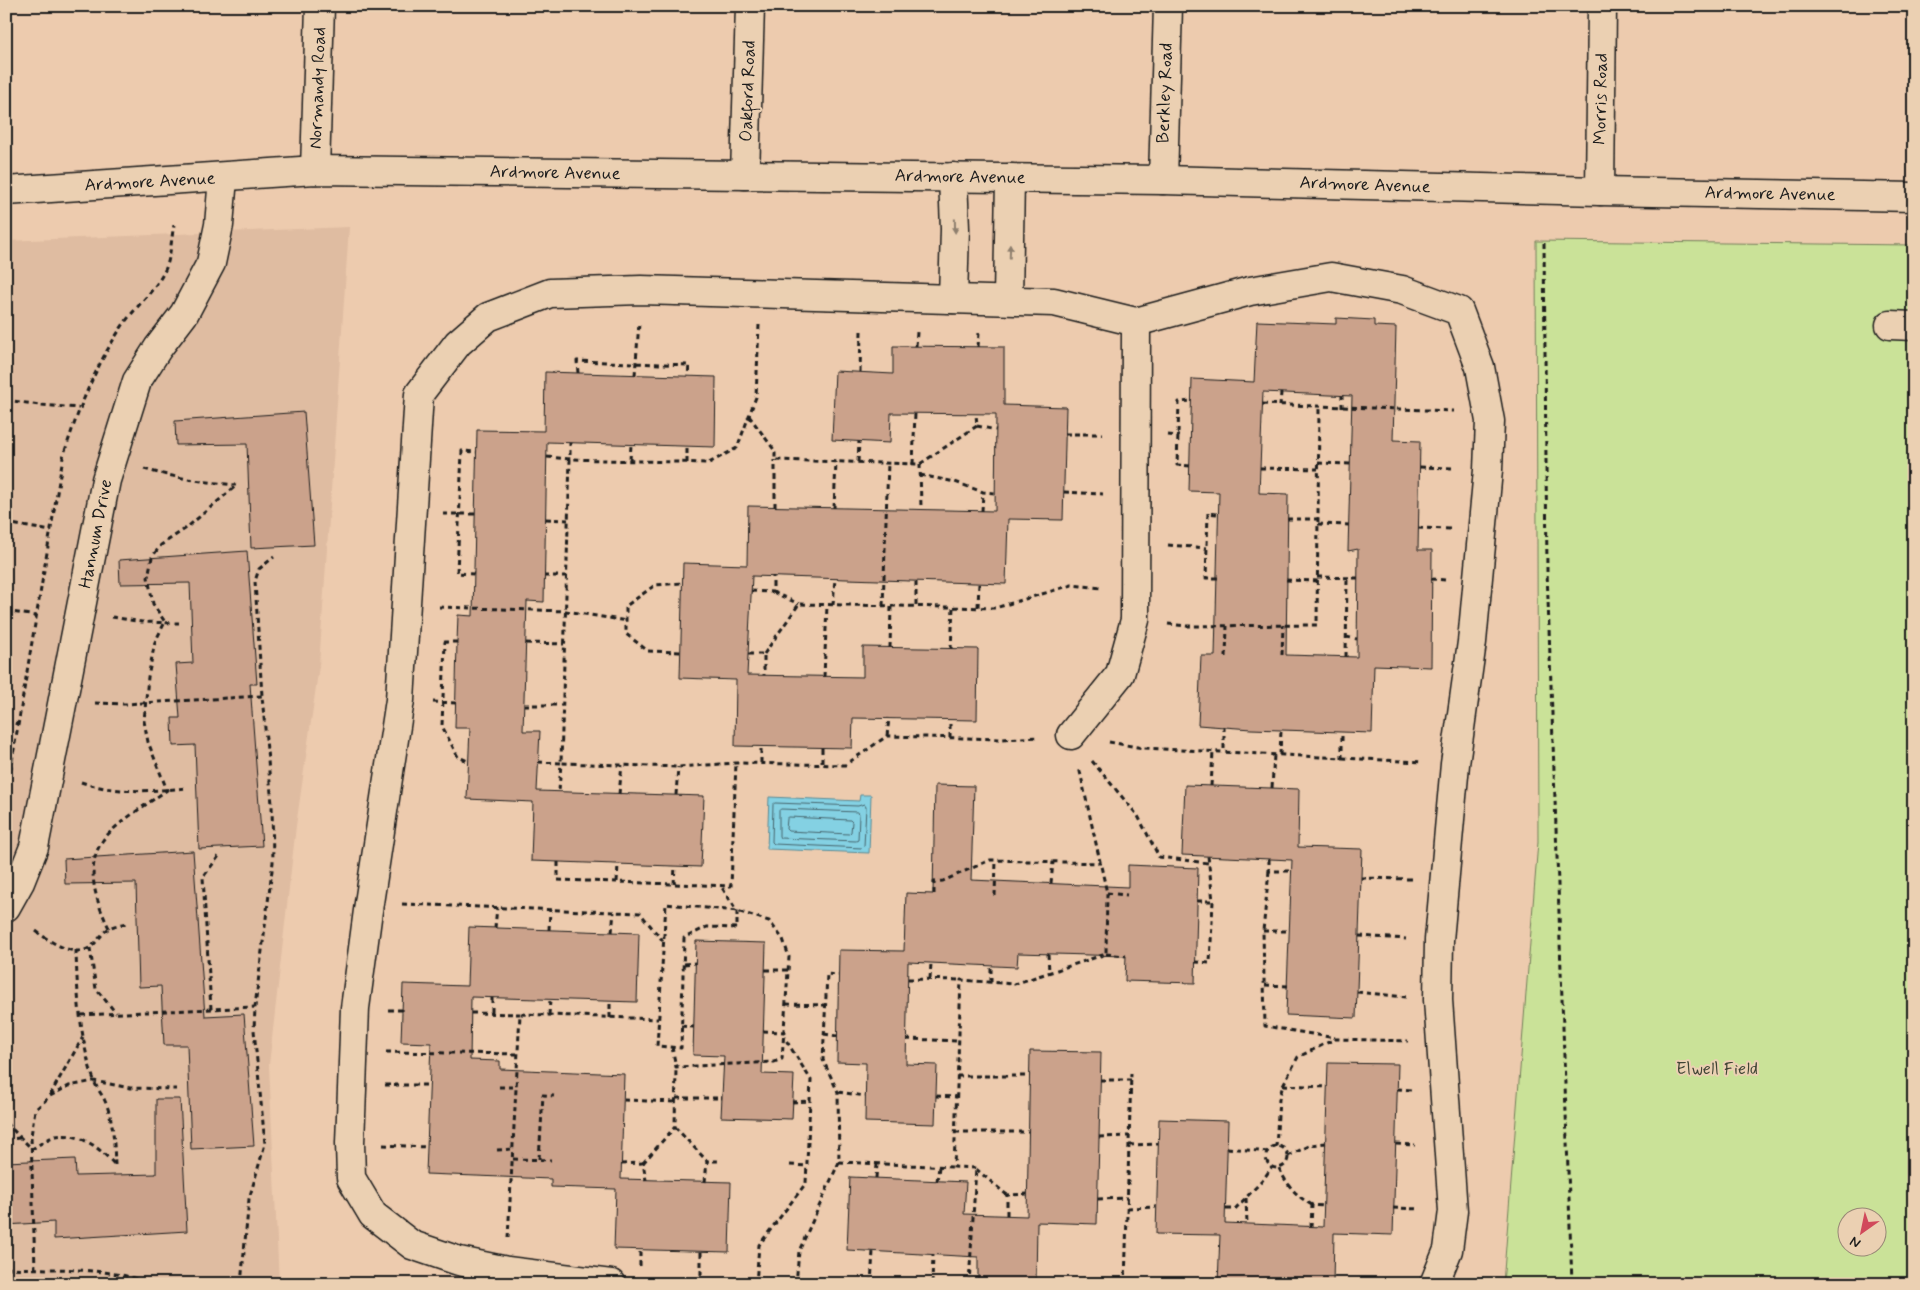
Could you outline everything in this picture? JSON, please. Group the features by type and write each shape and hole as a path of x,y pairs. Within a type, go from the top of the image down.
{"street":[{"name":"Normandy Road","path":"315,170 320,6"},
{"name":"Oakford Road","path":"745,175 750,6"},
{"name":"Berkley Road","path":"1163,180 1168,6"},
{"name":"Morris Road","path":"1600,191 1602,6"},
{"name":"Ardmore Avenue","path":"6,191 223,178 315,170 1163,180 1914,197"},
{"name":"Hannum Drive","path":"6,907 20,882 34,848 106,480 137,381 158,348 184,314 211,263 219,225 223,178"},
{"path":"953,178 955,229 953,299"},
{"path":"1008,300 1010,178"},
{"path":"611,1284 506,1271 459,1261 412,1245 373,1215 352,1178 350,1143 355,1008 368,903 400,700 419,394 458,343 488,317 550,293 641,290 1054,302 1136,322 1250,291 1331,277 1402,290 1459,311 1480,367 1490,421 1488,470 1472,642 1455,764 1439,940 1438,1000 1454,1210 1448,1250 1434,1284"},
{"path":"1071,735 1120,674 1135,620 1136,322"}],"path":[{"path":"1544,243 1547,570 1572,1284"},
{"path":"635,375 641,290"},
{"path":"547,457 709,463 737,448 756,397 761,294"},
{"path":"860,372 863,296"},
{"path":"578,373 577,361 689,365 688,376"},
{"path":"1280,406 1281,393"},
{"path":"1342,396 1342,408"},
{"path":"6,400 79,408"},
{"path":"1190,466 1177,465 1179,402 1192,401"},
{"path":"1262,404 1488,412"},
{"path":"1135,620 1187,626 1317,625 1319,407"},
{"path":"913,464 916,413"},
{"path":"976,414 977,426"},
{"path":"749,416 775,450 774,507"},
{"path":"775,460 920,464 977,426 996,430"},
{"path":"858,462 859,441"},
{"path":"559,791 570,443"},
{"path":"630,460 631,445"},
{"path":"687,446 687,462"},
{"path":"474,574 456,574 462,451 477,452"},
{"path":"834,508 836,462"},
{"path":"1318,463 1350,464"},
{"path":"883,606 888,464"},
{"path":"920,464 920,509"},
{"path":"140,467 168,476 198,481 237,484 185,529 161,545 152,557 148,577 153,604 165,622"},
{"path":"1260,468 1318,469"},
{"path":"920,475 955,482 983,492 995,493"},
{"path":"982,511 983,492"},
{"path":"1218,514 1208,513 1206,578 1218,578"},
{"path":"546,519 568,520"},
{"path":"1287,519 1318,519"},
{"path":"6,523 51,531"},
{"path":"1318,524 1349,526"},
{"path":"242,1284 249,1199 265,1144 254,1030 255,1007 273,862 272,804 262,696 255,581 259,569 274,557"},
{"path":"544,576 566,576"},
{"path":"772,576 773,592"},
{"path":"1346,577 1346,656"},
{"path":"834,605 835,578"},
{"path":"1286,580 1358,578"},
{"path":"916,582 916,606"},
{"path":"978,607 979,583"},
{"path":"680,652 648,651 626,634 626,606 655,585 682,584"},
{"path":"751,591 773,592 799,604 995,608 1072,585 1135,591"},
{"path":"764,675 764,654 799,604"},
{"path":"824,676 827,605"},
{"path":"406,606 566,611 627,621"},
{"path":"890,648 891,606"},
{"path":"951,649 952,607"},
{"path":"6,611 36,616"},
{"path":"118,619 179,623"},
{"path":"165,622 155,642 148,677 144,721 148,742 167,790"},
{"path":"1282,655 1283,625"},
{"path":"1226,657 1227,626"},
{"path":"1346,637 1357,639"},
{"path":"457,642 445,642 442,726 458,757 468,761"},
{"path":"526,643 564,644"},
{"path":"748,654 764,654"},
{"path":"96,703 125,704 262,696"},
{"path":"524,705 562,706"},
{"path":"888,736 889,718"},
{"path":"6,720 18,724"},
{"path":"950,720 950,738"},
{"path":"1224,726 1224,752"},
{"path":"1280,755 1281,730"},
{"path":"1342,732 1342,758"},
{"path":"538,762 678,767 736,763 846,765 888,736 1000,739 1071,735 1143,748 1455,764"},
{"path":"1071,735 1138,816 1159,857 1208,863"},
{"path":"1071,735 1108,893 1106,954"},
{"path":"761,763 762,746"},
{"path":"822,748 822,764"},
{"path":"1211,786 1213,752"},
{"path":"1272,788 1274,755"},
{"path":"558,862 558,880 731,886 736,763"},
{"path":"620,794 622,765"},
{"path":"676,796 678,767"},
{"path":"81,782 101,788 123,791 188,788"},
{"path":"109,928 98,906 93,879 94,856 104,840 124,822 167,790"},
{"path":"211,1009 203,878 219,856"},
{"path":"1195,962 1210,962 1212,900 1208,856"},
{"path":"1269,859 1263,931 1265,1026 1335,1038 1441,1042"},
{"path":"934,894 934,882 943,881 990,860 1100,863"},
{"path":"995,896 996,860"},
{"path":"1051,883 1053,862"},
{"path":"618,864 618,882"},
{"path":"674,884 675,866"},
{"path":"1268,871 1292,871"},
{"path":"1361,878 1444,880"},
{"path":"676,1067 774,1062 782,1058 789,957 783,939 769,921 737,911 666,904 657,1046 681,1048 684,938 707,927 737,928 737,911 722,886"},
{"path":"1108,893 1127,895"},
{"path":"1197,901 1212,900"},
{"path":"368,903 640,913 663,941"},
{"path":"495,928 497,907"},
{"path":"549,930 550,910"},
{"path":"612,932 614,912"},
{"path":"36,931 53,943 76,950 90,948 109,928 127,923"},
{"path":"1263,931 1290,931"},
{"path":"1359,936 1439,940"},
{"path":"90,948 96,989 117,1014"},
{"path":"32,1149 55,1136 72,1136 88,1142 104,1153 115,1165 113,1127 105,1101 94,1081 84,1036 77,980 76,950"},
{"path":"1048,954 1049,972"},
{"path":"908,978 1014,984 1106,954 1126,956"},
{"path":"683,964 696,963"},
{"path":"930,979 931,964"},
{"path":"991,966 991,982"},
{"path":"765,970 788,970"},
{"path":"796,1284 799,1251 839,1162 838,1092 823,1060 827,974 838,975"},
{"path":"954,1167 961,980"},
{"path":"1265,985 1288,986"},
{"path":"1357,992 1438,1000"},
{"path":"492,998 492,1013"},
{"path":"549,1015 550,1000"},
{"path":"610,1002 610,1018"},
{"path":"786,1004 826,1005"},
{"path":"81,1015 255,1007"},
{"path":"471,1013 658,1019"},
{"path":"506,1271 520,1014"},
{"path":"681,1026 694,1027"},
{"path":"763,1031 784,1032"},
{"path":"824,1034 837,1036"},
{"path":"50,1096 84,1036"},
{"path":"756,1284 759,1245 806,1183 811,1080 784,1037"},
{"path":"1276,1146 1279,1099 1282,1085 1298,1057 1335,1038"},
{"path":"906,1039 959,1040"},
{"path":"621,1164 643,1163 675,1127 676,1067 672,1048"},
{"path":"353,1052 519,1054"},
{"path":"1125,1284 1131,1073"},
{"path":"957,1076 1030,1076"},
{"path":"1100,1080 1131,1080"},
{"path":"35,1269 31,1136 35,1110 50,1096 69,1086 94,1081 130,1088 177,1089"},
{"path":"352,1085 429,1085"},
{"path":"1282,1085 1327,1087"},
{"path":"499,1087 517,1087"},
{"path":"838,1092 866,1096"},
{"path":"539,1159 543,1095 554,1096"},
{"path":"936,1096 957,1097"},
{"path":"624,1100 722,1098"},
{"path":"792,1102 810,1101"},
{"path":"6,1123 32,1149"},
{"path":"675,1127 707,1161 720,1161"},
{"path":"955,1132 1028,1132"},
{"path":"1099,1137 1129,1136"},
{"path":"6,1139 22,1138"},
{"path":"350,1143 427,1147"},
{"path":"1288,1156 1311,1145 1326,1143"},
{"path":"1129,1145 1158,1144"},
{"path":"1276,1146 1286,1150 1288,1156 1286,1164 1279,1168 1272,1167 1266,1160 1268,1152 1276,1146"},
{"path":"1227,1148 1268,1152"},
{"path":"497,1150 514,1149"},
{"path":"513,1159 551,1160"},
{"path":"705,1182 707,1161"},
{"path":"839,1162 976,1168 1007,1195 1027,1194"},
{"path":"643,1163 646,1180"},
{"path":"876,1164 876,1178"},
{"path":"790,1165 807,1166"},
{"path":"937,1181 939,1166"},
{"path":"1226,1209 1235,1209 1262,1181 1272,1167"},
{"path":"969,1284 976,1168"},
{"path":"1279,1168 1289,1187 1300,1198 1312,1205 1324,1206"},
{"path":"1007,1195 1007,1215"},
{"path":"1098,1199 1128,1198"},
{"path":"1246,1198 1247,1224"},
{"path":"1311,1227 1312,1205"},
{"path":"1127,1208 1156,1206"},
{"path":"701,1284 702,1251"},
{"path":"871,1284 873,1251"},
{"path":"932,1284 933,1254"},
{"path":"6,1268 108,1272 136,1278 150,1284"}],"shaded area":[{"path":"349,227 319,666 296,826 269,1065 279,1284 6,1284 6,241"}],"green space":[{"name":"Elwell Field","path":"1536,241 1914,245 1914,1284 1503,1284 1538,842"}],"water":[{"path":"860,795 871,795 869,853 767,849 769,797 859,801"}],"building":[{"path":"1336,318 1374,320 1374,326 1396,327 1393,440 1420,441 1418,550 1432,550 1431,667 1374,665 1372,733 1251,729 1198,725 1201,656 1215,656 1219,492 1189,491 1192,379 1254,382 1257,321 1336,324","holes":["1263,392 1352,396 1348,551 1358,549 1357,657 1286,655 1288,494 1259,493"]},
{"path":"893,346 1004,347 1004,405 1066,407 1063,520 1008,519 1006,584 752,576 747,675 863,677 863,647 978,649 977,720 853,718 852,748 735,746 736,680 680,678 683,563 747,565 748,506 995,511 996,414 891,413 890,443 832,440 835,371 893,374"},
{"path":"545,372 716,377 715,447 547,442 544,602 527,601 523,731 540,731 537,791 704,796 701,867 531,861 533,802 467,799 470,728 455,728 457,642 458,615 473,616 477,430 544,431"},
{"path":"304,412 314,545 251,548 247,444 176,445 175,421"},
{"path":"247,551 257,684 250,684 262,846 199,849 195,745 173,746 172,718 180,718 176,664 193,663 190,583 120,584 119,560"},
{"path":"935,785 974,786 971,880 1128,887 1128,865 1198,868 1195,983 1125,981 1126,956 1018,953 1017,967 908,962 906,1064 937,1065 935,1124 865,1122 866,1063 837,1062 839,950 904,951 906,893 933,894"},
{"path":"1185,785 1299,789 1298,847 1362,849 1356,1018 1286,1015 1292,860 1182,855"},
{"path":"193,851 205,1016 244,1014 254,1146 191,1149 187,1045 164,1045 161,986 139,987 136,883 65,884 64,859"},
{"path":"469,927 639,933 637,1002 471,997 470,1060 500,1061 500,1069 624,1074 621,1179 731,1182 729,1252 614,1249 616,1189 551,1187 551,1179 426,1174 431,1043 401,1042 403,984 467,986"},
{"path":"696,941 766,943 762,1074 794,1075 792,1119 721,1117 724,1056 693,1055"},
{"path":"1030,1051 1101,1052 1097,1224 1037,1222 1036,1284 978,1284 978,1257 847,1250 850,1177 966,1182 964,1214 1027,1216"},
{"path":"1328,1063 1398,1064 1393,1235 1334,1233 1333,1284 1218,1284 1220,1235 1156,1234 1159,1119 1228,1121 1225,1223 1323,1227"},
{"path":"156,1099 180,1099 187,1231 54,1239 54,1222 6,1225 6,1162 75,1159 76,1176 156,1174"}]}
